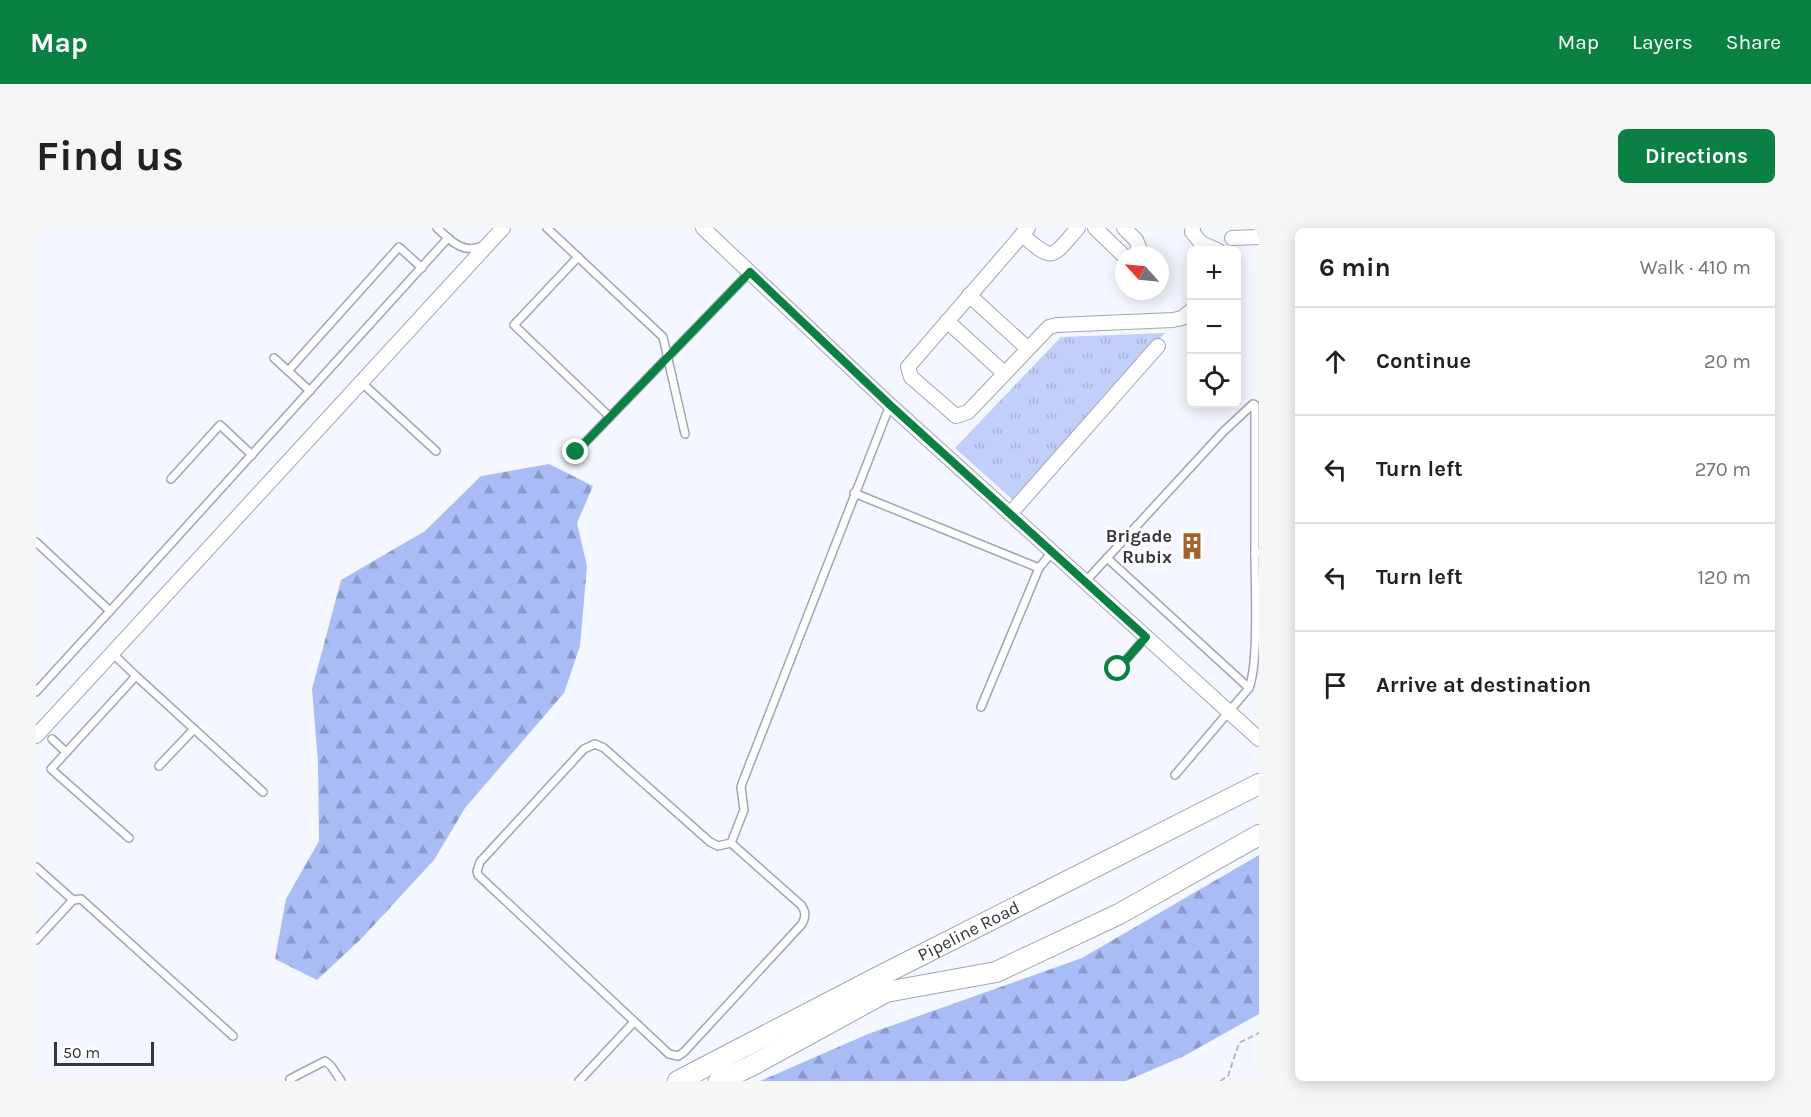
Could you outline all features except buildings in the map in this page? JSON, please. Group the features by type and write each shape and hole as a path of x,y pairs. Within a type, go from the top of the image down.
{"main road":[{"name":"Pipeline Road","path":"678,1081 1259,784"},
{"name":"Pipeline Road","path":"719,1081 751,1066 886,992 996,972 1119,914 1259,835"}],"street":[{"path":"36,736 503,228"},
{"path":"703,228 890,405 1259,739"},
{"path":"1078,228 1057,252 1052,254 1042,252 1025,231 911,361 908,367 911,378 956,416 968,412 1049,327 1173,320 1182,318 1187,313"},
{"path":"1095,228 1115,247"},
{"path":"1124,228 1139,246"},
{"path":"1193,228 1192,232 1200,243 1207,246"},
{"path":"1232,239 1259,237"},
{"path":"969,295 1027,348"},
{"path":"946,321 1004,373"},
{"path":"1010,514 1158,346"}],"lane":[{"path":"437,228 455,244 470,249 478,248 489,242"},
{"path":"547,228 663,337 685,435"},
{"path":"36,692 448,238"},
{"path":"288,371 399,247 422,268"},
{"path":"578,257 514,325 610,417"},
{"path":"576,452 750,272"},
{"path":"274,358 310,391"},
{"path":"361,382 436,451"},
{"path":"1085,582 1223,432 1252,404 1255,405 1257,648 1254,676 1250,688 1175,775"},
{"path":"731,843 744,810 741,787 743,781 890,405"},
{"path":"171,479 220,425 252,455"},
{"path":"854,494 1039,568"},
{"path":"36,542 110,611"},
{"path":"981,707 1039,568 1052,552"},
{"path":"1107,558 1250,688"},
{"path":"1118,669 1146,637"},
{"path":"111,653 263,792"},
{"path":"129,838 51,769 136,676"},
{"path":"159,766 194,729"},
{"path":"52,739 66,752"},
{"path":"595,744 604,748 710,842 718,846 731,843 801,905 805,917 802,924 684,1053 678,1056 669,1054 634,1022 481,879 477,871 478,866 584,749 595,744"},
{"path":"36,867 73,900"},
{"path":"36,940 73,900 81,899 233,1036"},
{"path":"579,1081 634,1022"},
{"path":"290,1079 325,1061 341,1081"}],"path":[{"path":"1220,1081 1228,1076 1239,1043 1259,1033"}],"green space":[{"path":"1165,333 1014,501 955,448 1061,337"},
{"path":"549,464 593,486 577,523 587,566 580,646 564,693 465,808 434,860 361,939 317,980 275,959 286,899 319,841 318,762 312,689 341,580 425,531 481,476"},
{"path":"1259,855 1259,1014 1184,1056 1126,1081 760,1081 868,1034 1082,958"}],"place":[{"name":"Brigade Rubix","path":"1192,546"}],"route":[{"path":"576,452 750,272 890,405 1146,637 1118,669"}]}
